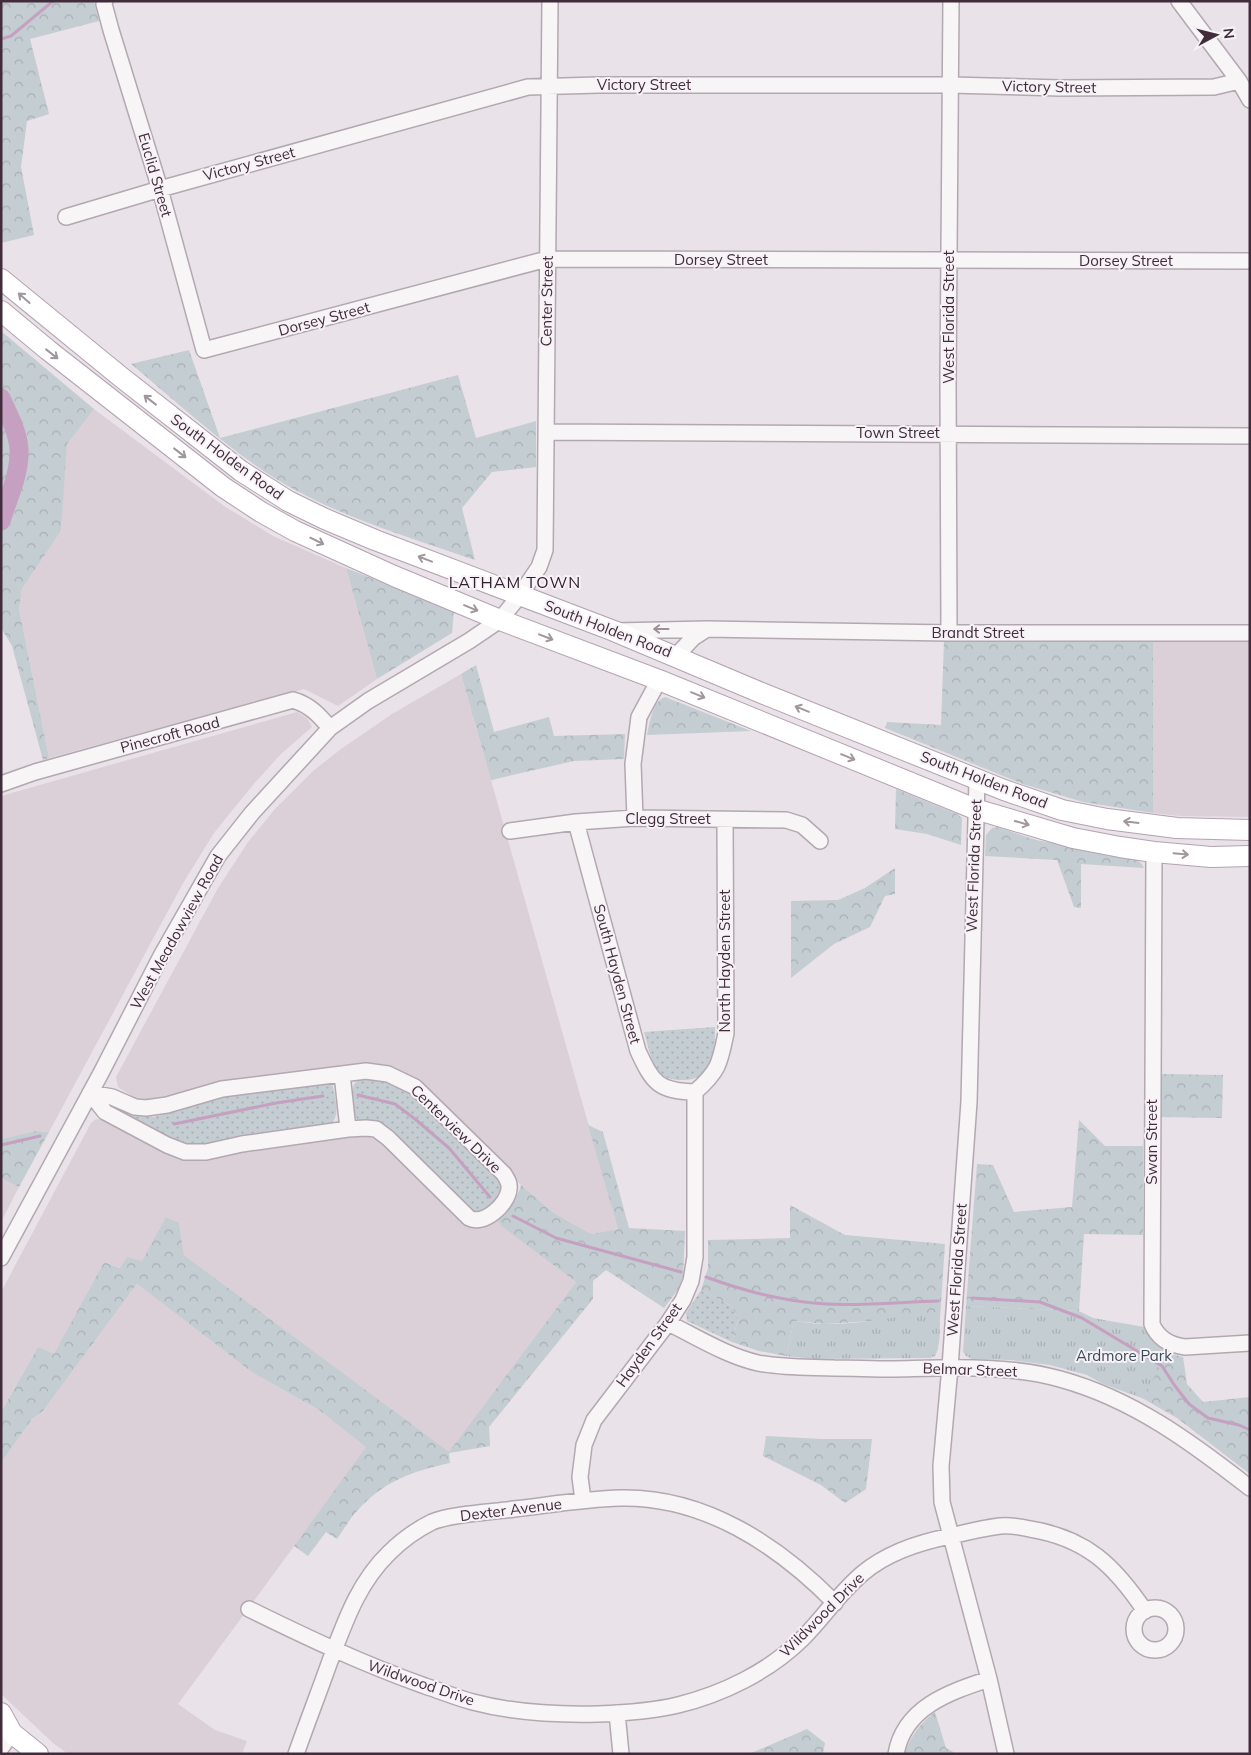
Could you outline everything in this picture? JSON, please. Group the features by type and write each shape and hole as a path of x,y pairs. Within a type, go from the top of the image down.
{"main road":[{"name":"South Holden Road","path":"1,279 121,378 234,465 288,501 375,540 614,631 764,694 1004,790 1078,814 1177,828 1250,830"},
{"name":"South Holden Road","path":"1,311 224,487 261,512 329,548 500,620 659,680 975,809 1073,838 1154,852 1211,857 1250,856"},
{"path":"1,1713 5,1738 38,1754"}],"street":[{"name":"Euclid Street","path":"105,1 104,4 111,30 160,189 204,350"},
{"name":"Center Street","path":"520,595 538,567 545,550 550,1"},
{"name":"West Florida Street","path":"949,633 951,1"},
{"path":"1179,1 1239,80 1250,100"},
{"name":"Victory Street","path":"66,217 528,87 550,85 1214,87 1239,80"},
{"name":"Dorsey Street","path":"204,350 547,259 1250,261"},
{"name":"Town Street","path":"546,432 1250,436"},
{"name":"West Meadowview Road","path":"1,1258 90,1093 160,956 218,856 252,813 330,728 368,701 470,641 500,620 520,595"},
{"path":"676,656 694,638 707,629"},
{"name":"Brandt Street","path":"614,631 707,629 949,633 1250,633"},
{"path":"634,818 633,764 639,717 659,680"},
{"name":"Pinecroft Road","path":"1,784 44,769 293,700 303,703 316,711 330,728"},
{"name":"West Florida Street","path":"977,779 969,1102 941,1466 942,1502 1006,1754"},
{"name":"Clegg Street","path":"510,831 576,822 634,818 786,820 802,825 820,841"},
{"name":"North Hayden Street","path":"695,1092 709,1080 721,1062 726,1033 725,820"},
{"name":"South Hayden Street","path":"576,822 638,1051 650,1075 663,1087 677,1091 695,1092"},
{"name":"Swan Street","path":"1154,852 1152,1324 1159,1336 1176,1346 1250,1343"},
{"name":"Centerview Drive","path":"366,1071 377,1072 403,1080 415,1087 504,1174 509,1184 509,1191 507,1197 491,1215 480,1220 474,1220 462,1212 388,1138 376,1129 348,1129 242,1144 206,1152 184,1152 105,1112 90,1093 112,1096 135,1107 146,1108 167,1105 231,1088 366,1071"},
{"path":"342,1074 348,1129"},
{"name":"Hayden Street","path":"584,1500 580,1477 584,1445 594,1420 668,1323 683,1300 691,1281 695,1257 695,1092"},
{"name":"Belmar Street","path":"668,1323 730,1353 758,1362 800,1367 888,1369 950,1367 1019,1372 1059,1379 1099,1392 1160,1422 1212,1458 1250,1488"},
{"name":"Dexter Avenue","path":"296,1754 350,1608 369,1576 388,1553 409,1536 434,1521 584,1500 621,1498 650,1500 684,1506 719,1518 743,1530 796,1567 835,1603"},
{"name":"Wildwood Drive","path":"250,1609 378,1669 472,1702 505,1709 540,1713 617,1713 676,1705 714,1694 748,1678 777,1659 801,1640 864,1572 881,1562 922,1542 1003,1526 1054,1533 1083,1546 1105,1561 1122,1579 1145,1611"},
{"path":"896,1754 903,1735 922,1710 950,1692 988,1679"},
{"path":"617,1713 620,1754"}],"shaded area":[{"path":"94,409 224,506 273,536 346,568 377,679 338,706 304,689 49,758 19,609 22,589 61,531 66,444"},
{"path":"1153,641 1250,642 1250,817 1180,816 1153,813"},
{"path":"461,674 618,1229 591,1234 554,1213 521,1185 426,1086 408,1074 384,1066 366,1064 238,1079 147,1100 135,1098 118,1087 116,1077 218,888 248,842 275,809 313,771 341,749 392,714"},
{"path":"297,712 307,718 312,727 281,754 214,833 182,885 49,1132 35,1131 1,1139 1,796"},
{"path":"96,1119 107,1120 212,1158 249,1150 363,1135 380,1139 466,1225 472,1228 485,1227 497,1218 501,1226 576,1282 449,1453 184,1255 179,1223 142,1262 121,1268 104,1262 54,1355 38,1347 1,1412 1,1292 91,1123"},
{"path":"1,1178 19,1187 1,1222"},
{"path":"137,1284 253,1373 319,1410 367,1447 178,1704 215,1730 247,1741 242,1754 68,1754 53,1743 1,1694 1,1463 32,1419 43,1411"}],"green space":[{"path":"1,1 94,1 99,21 30,39 49,114 27,121 21,167 34,235 1,243"},
{"path":"1,331 94,409 67,444 61,531 22,589 19,609 49,758 43,760 12,646 1,628"},
{"path":"189,350 220,438 458,375 476,438 536,421 536,467 492,472 462,508 475,560 390,531 334,509 280,482 223,441 131,364"},
{"path":"346,568 454,611 452,633 377,679"},
{"path":"944,641 1153,641 1153,813 1083,802 1023,784 885,728 887,722 941,725"},
{"path":"476,665 494,732 549,717 554,736 625,734 624,759 574,761 491,780 461,674"},
{"path":"665,697 751,731 647,735 654,708"},
{"path":"896,789 957,814 962,818 961,845 927,834 895,829"},
{"path":"997,827 1036,840 1133,858 1141,863 1144,868 1081,864 1081,908 1074,907 1057,860 985,856 986,835 992,828"},
{"path":"895,868 895,894 885,896 870,927 834,944 791,978 791,901 838,900 865,888"},
{"path":"715,1027 711,1064 700,1076 692,1079 674,1080 664,1076 656,1068 651,1058 644,1032"},
{"path":"1162,1074 1223,1075 1222,1118 1161,1117"},
{"path":"363,1077 379,1079 406,1088 500,1179 500,1193 493,1204 482,1211 468,1210 356,1118 352,1101 352,1089 354,1084"},
{"path":"325,1082 333,1086 337,1108 335,1118 328,1127 206,1146 185,1146 109,1109 109,1105 111,1105 133,1116 153,1117 179,1111 202,1101 235,1093"},
{"path":"1079,1120 1105,1146 1143,1146 1143,1235 1084,1234 1079,1311 966,1306 977,1164 993,1165 1014,1212 1072,1207"},
{"path":"588,1125 603,1132 629,1228 685,1231 683,1277 677,1291 664,1308 606,1270 593,1281 593,1299 489,1427 490,1446 449,1453 450,1463 411,1474 389,1484 358,1510 337,1539 326,1532 308,1556 294,1546 366,1447 319,1410 253,1373 137,1284 43,1411 32,1419 1,1463 1,1412 38,1347 54,1354 104,1262 120,1268 127,1257 142,1261 166,1217 179,1223 184,1255 449,1452 576,1282 501,1226 497,1218 512,1203 521,1185 554,1213 591,1234 618,1229"},
{"path":"35,1131 49,1132 19,1187 1,1178 1,1139"},
{"path":"790,1205 845,1235 945,1244 938,1349 935,1356 930,1358 872,1321 825,1324 794,1321 786,1356 759,1351 732,1342 738,1319 732,1306 701,1290 708,1268 708,1240 790,1238"},
{"path":"701,1290 732,1306 738,1319 732,1342 687,1321 686,1313"},
{"name":"Ardmore Park","path":"966,1306 1079,1311 1093,1318 1144,1327 1153,1341 1168,1353 1142,1398 1103,1384 1087,1375 1050,1365 1011,1360 972,1359 963,1352"},
{"path":"940,1312 939,1344 934,1355 930,1358 814,1359 786,1356 794,1321 840,1324"},
{"path":"1160,1349 1183,1357 1187,1384 1203,1402 1250,1397 1250,1474 1177,1418 1142,1398 1119,1388"},
{"path":"766,1436 872,1439 866,1489 845,1503 821,1485 763,1456"},
{"path":"935,1712 946,1748 957,1754 904,1754 916,1730"},
{"path":"807,1729 825,1743 823,1754 749,1754"}],"waterway":[{"path":"1,39 11,36 53,1"},
{"path":"1,398 15,430 19,449 16,477 1,521"},
{"path":"358,1095 395,1104 415,1119 449,1148 490,1197"},
{"path":"174,1124 276,1103 323,1096"},
{"path":"1,1145 40,1136"},
{"path":"513,1216 556,1238 681,1272"},
{"path":"706,1277 765,1295 811,1303 854,1305 938,1301"},
{"path":"972,1298 1040,1302 1082,1318 1162,1366 1189,1404 1208,1418 1239,1425 1250,1430"}],"district":[{"name":"LATHAM TOWN","path":"515,582"}]}
